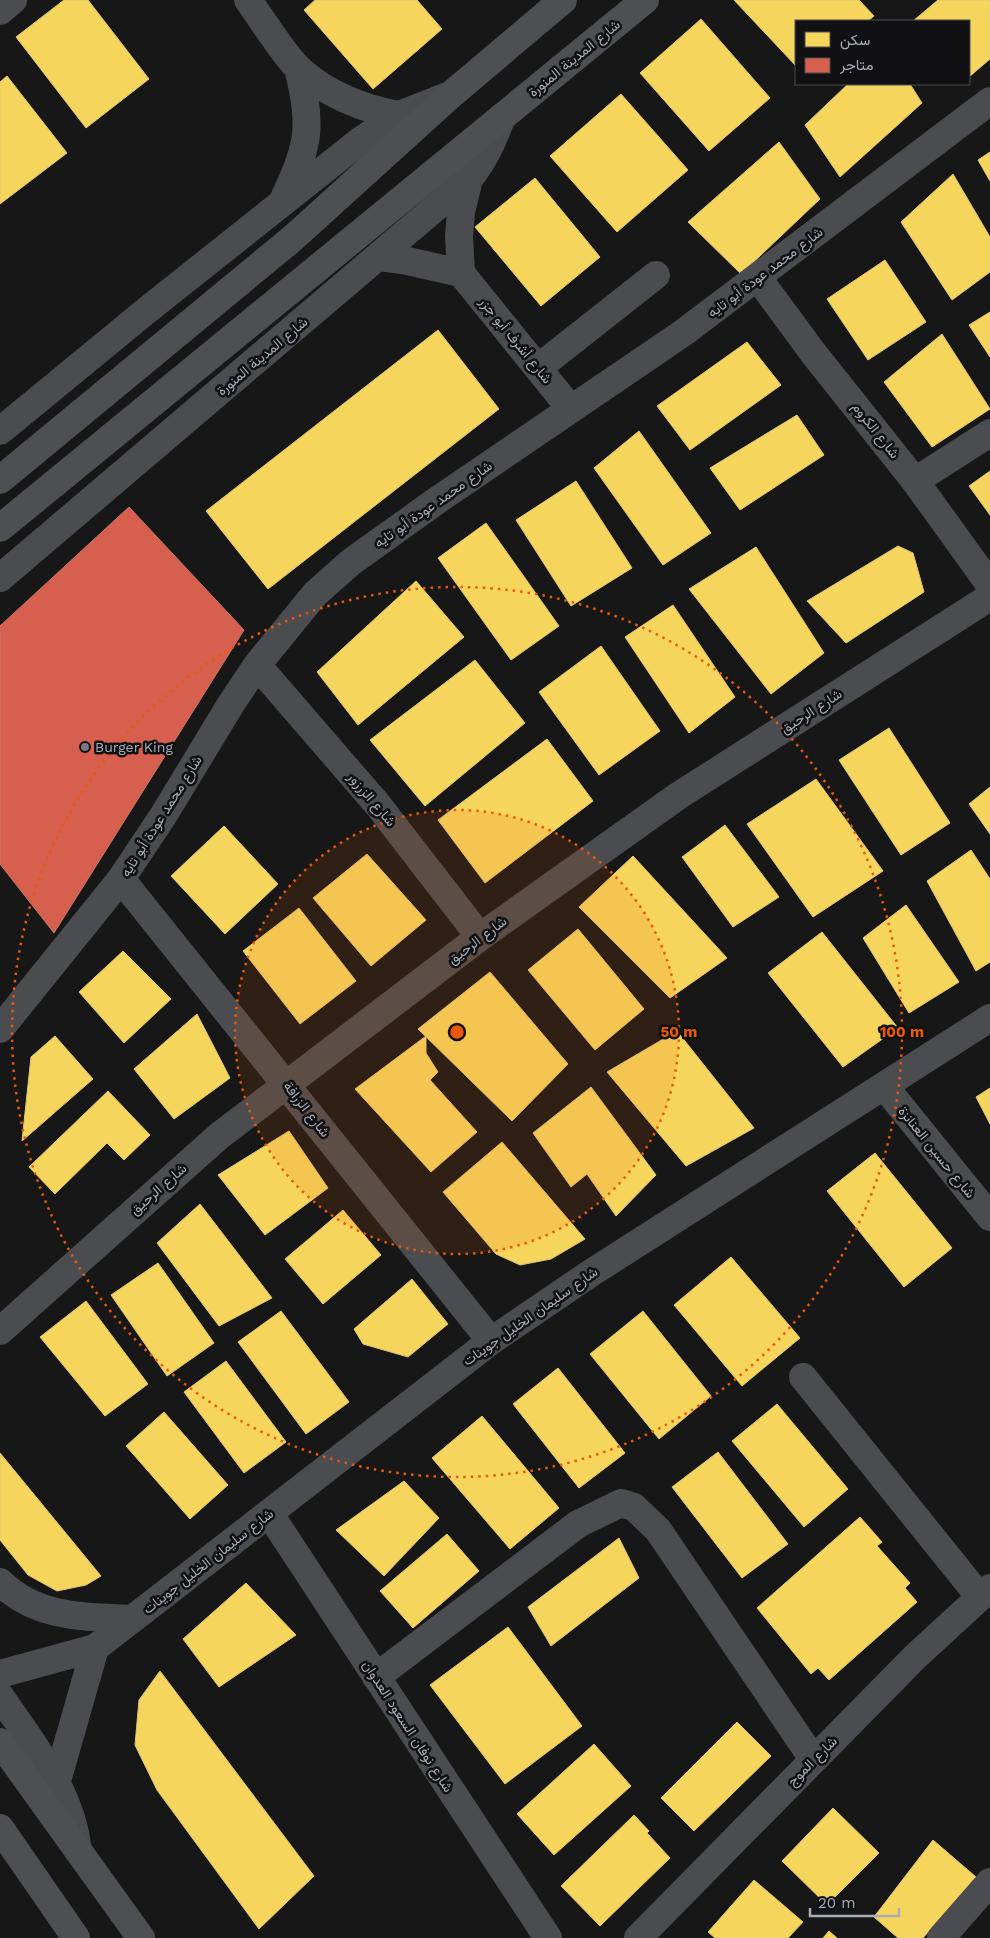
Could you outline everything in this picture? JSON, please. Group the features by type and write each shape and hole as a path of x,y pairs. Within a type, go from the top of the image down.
{"main road":[{"path":"0,480 293,238 454,94 563,0"},
{"name":"شارع المدينة المنورة","path":"0,528 645,0"},
{"path":"0,1742 141,1938"},
{"path":"0,1828 76,1938"}],"street":[{"path":"0,11 13,0"},
{"path":"248,0 298,68 348,100 382,112 400,115"},
{"path":"282,202 302,161 308,124 307,103 298,68"},
{"path":"0,432 282,202 360,141 400,115 454,94"},
{"name":"شارع محمد عودة أبو تايه","path":"0,1029 121,879 257,665 315,594 351,562 570,408 621,377 758,278 990,101"},
{"name":"شارع المدينة المنورة","path":"0,578 469,178 488,151 502,117"},
{"path":"378,257 403,260 461,273 460,228 469,178"},
{"name":"شارع أشرف أبو جزر","path":"461,273 570,408"},
{"path":"538,368 656,275"},
{"name":"شارع الكروم","path":"758,278 814,354 915,480 990,585"},
{"path":"915,480 990,433"},
{"name":"شارع الرحيق","path":"0,1332 141,1203 219,1136 480,937 678,796 990,597"},
{"name":"شارع الزرزور","path":"257,665 378,805 480,937"},
{"name":"شارع الزرافة","path":"121,879 491,1341"},
{"name":"شارع سليمان الخليل جوينات","path":"0,1674 95,1648 491,1341 592,1273 990,1018"},
{"name":"شارع حسين العنانزة","path":"885,1087 990,1217"},
{"path":"803,1376 985,1592"},
{"path":"376,1677 578,1524 594,1514 621,1503 634,1507 658,1530 813,1759"},
{"name":"شارع نوفان السعود العدوان","path":"269,1514 548,1938"},
{"path":"0,1582 30,1605 86,1617 132,1619"},
{"name":"شارع الموج","path":"638,1938 813,1759 985,1592"},
{"path":"57,1781 95,1648"},
{"path":"0,1696 57,1781 71,1814 78,1850"},
{"path":"941,1938 990,1882"}],"building: سكن":[{"path":"64,0 88,0 149,79 86,128 16,37"},
{"path":"315,0 417,0 442,29 373,89 304,10"},
{"path":"734,0 859,0 874,16 869,20 795,20 795,65"},
{"path":"938,0 990,0 990,59 970,76 970,20 914,20"},
{"path":"701,19 770,98 709,151 640,73"},
{"path":"7,76 67,153 0,204 0,82"},
{"path":"847,85 911,85 922,103 840,177 805,125"},
{"path":"621,94 688,170 617,232 550,156"},
{"path":"779,142 820,199 741,274 688,222"},
{"path":"990,152 990,181 978,160"},
{"path":"953,174 990,237 990,272 952,300 901,222"},
{"path":"535,178 600,257 541,306 475,227"},
{"path":"885,260 926,322 868,360 827,299"},
{"path":"990,312 990,357 969,325"},
{"path":"438,330 499,409 268,589 206,511"},
{"path":"942,334 990,409 932,447 884,382"},
{"path":"747,342 781,385 690,450 657,406"},
{"path":"797,415 824,455 740,510 710,468"},
{"path":"639,431 711,533 663,565 594,468"},
{"path":"990,471 990,515 969,486"},
{"path":"576,481 632,568 571,606 516,520"},
{"path":"486,523 559,626 511,660 438,558"},
{"path":"898,546 913,553 924,592 846,643 807,601"},
{"path":"756,547 824,653 771,694 689,589"},
{"path":"416,581 464,637 358,725 317,672"},
{"path":"673,605 735,697 689,733 625,637"},
{"path":"601,646 660,731 599,775 539,692"},
{"path":"475,660 525,723 425,806 370,740"},
{"path":"889,728 950,823 901,855 839,760"},
{"path":"547,739 593,801 485,883 438,820"},
{"path":"816,779 883,871 813,917 747,824"},
{"path":"990,787 990,834 969,804"},
{"path":"725,825 779,897 733,927 682,857"},
{"path":"224,826 278,884 225,934 171,876"},
{"path":"971,850 990,879 990,962 976,971 927,881"},
{"path":"367,854 426,920 371,966 313,898"},
{"path":"633,856 727,958 670,998 579,907"},
{"path":"906,905 959,982 909,1013 863,938"},
{"path":"299,908 356,981 300,1024 243,951"},
{"path":"578,929 644,1009 595,1050 528,970"},
{"path":"822,932 898,1028 843,1067 768,973"},
{"path":"123,951 171,999 124,1043 79,992"},
{"path":"490,972 568,1064 512,1121 418,1029"},
{"path":"197,1014 230,1078 174,1119 134,1069"},
{"path":"677,1031 754,1128 686,1166 607,1072"},
{"path":"55,1036 93,1079 22,1141 31,1057"},
{"path":"426,1036 426,1053 438,1072 430,1080 477,1132 431,1172 355,1089"},
{"path":"591,1087 656,1175 616,1216 587,1174 571,1187 533,1133"},
{"path":"990,1088 990,1124 976,1097"},
{"path":"108,1091 150,1135 124,1160 107,1143 55,1194 29,1167"},
{"path":"289,1131 328,1188 265,1235 218,1175"},
{"path":"502,1142 585,1239 551,1259 520,1265 496,1254 443,1192"},
{"path":"875,1153 952,1248 904,1287 827,1191"},
{"path":"200,1204 272,1298 219,1326 157,1243"},
{"path":"343,1210 381,1255 323,1304 285,1259"},
{"path":"731,1257 800,1338 742,1386 674,1305"},
{"path":"158,1263 214,1343 167,1376 111,1295"},
{"path":"412,1279 448,1324 408,1357 363,1344 354,1329"},
{"path":"86,1301 148,1384 105,1416 40,1337"},
{"path":"281,1311 349,1402 306,1434 238,1342"},
{"path":"643,1311 711,1396 659,1439 590,1354"},
{"path":"226,1361 286,1442 244,1473 184,1392"},
{"path":"558,1368 625,1453 579,1488 513,1404"},
{"path":"777,1404 848,1489 804,1527 732,1441"},
{"path":"164,1412 228,1485 190,1519 126,1446"},
{"path":"482,1416 559,1508 510,1549 432,1458"},
{"path":"718,1452 788,1544 742,1578 672,1487"},
{"path":"0,1453 101,1576 86,1585 57,1591 28,1575 0,1540"},
{"path":"404,1481 439,1518 384,1576 336,1530"},
{"path":"860,1517 882,1542 877,1546 910,1583 905,1588 917,1602 829,1680 818,1668 811,1674 757,1608"},
{"path":"447,1534 479,1571 413,1628 380,1591"},
{"path":"619,1538 639,1578 551,1646 528,1607"},
{"path":"246,1583 296,1635 219,1687 183,1639"},
{"path":"508,1627 582,1726 505,1784 430,1685"},
{"path":"160,1671 314,1876 259,1929 157,1790 135,1745 139,1700"},
{"path":"737,1722 771,1756 694,1831 661,1798"},
{"path":"594,1744 631,1786 554,1855 517,1814"},
{"path":"833,1808 879,1853 827,1905 782,1861"},
{"path":"634,1815 649,1831 647,1833 670,1858 600,1926 561,1886"},
{"path":"933,1840 976,1877 923,1938 898,1938 874,1917"},
{"path":"754,1880 803,1922 788,1938 715,1938 708,1932"},
{"path":"829,1931 837,1938 823,1938"}],"building: متاجر":[{"name":"Burger King","path":"129,507 244,630 54,933 0,864 0,626"}],"place":[{"name":"Burger King","path":"85,747"}]}
